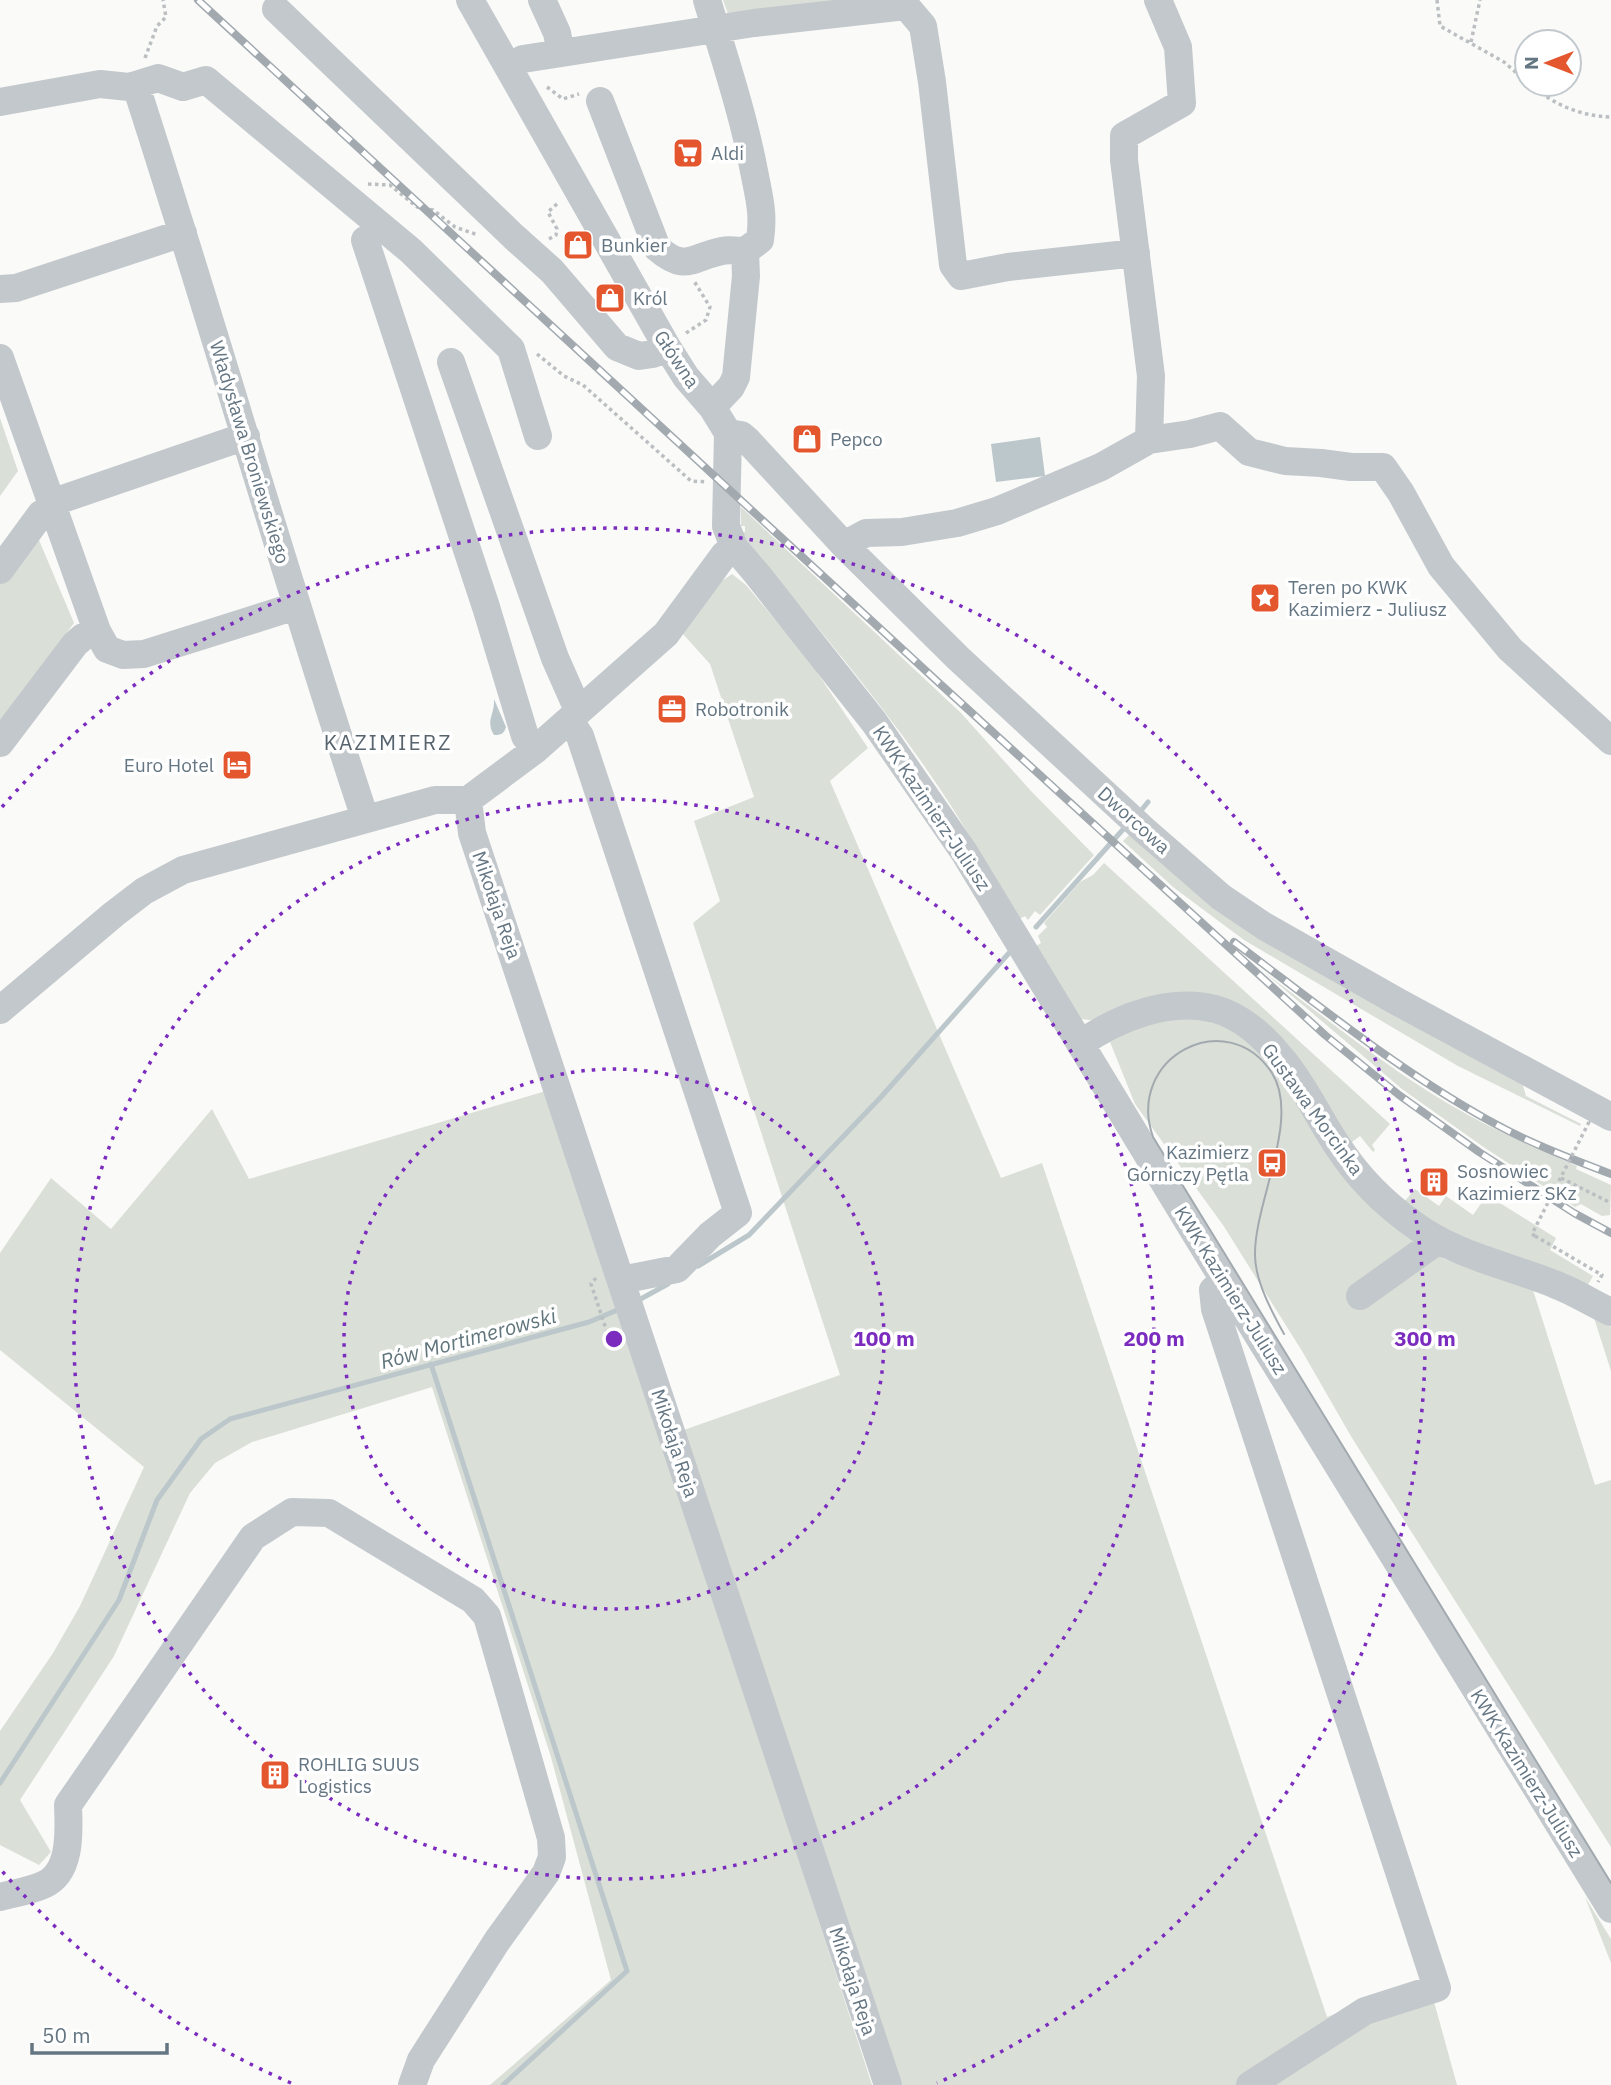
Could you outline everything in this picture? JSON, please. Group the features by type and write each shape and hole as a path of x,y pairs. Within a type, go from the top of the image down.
{"street":[{"name":"Główna","path":"470,0 546,137 676,340 686,377 712,407 727,433"},
{"path":"542,0 557,33 561,53"},
{"path":"592,96 657,248 671,260 689,262 723,250 745,251 760,240 763,219 751,153 732,78 707,0"},
{"path":"1149,440 1151,376 1124,160 1124,136 1182,103 1178,47 1158,0"},
{"path":"509,67 523,59 754,23 906,3 923,26 953,265 961,276 1008,267 1136,253"},
{"path":"276,9 552,271 617,346 639,356 653,354 676,340"},
{"path":"0,102 100,84 129,88 158,78 183,87 206,79 411,251 511,349 538,436"},
{"name":"Władysława Broniewskiego","path":"135,86 246,436 296,606 365,818"},
{"path":"0,289 16,288 183,233"},
{"path":"365,240 486,607 525,736 535,750"},
{"path":"712,407 732,387 736,377 746,276 745,251"},
{"path":"0,358 97,631 107,649 123,655 144,654 296,606"},
{"path":"451,362 555,658 574,701 580,736 738,1213 709,1235 677,1269 622,1282"},
{"path":"844,545 866,533 902,532 957,523 998,511 1101,467 1149,440 1220,426 1249,452 1285,461 1383,467 1401,493 1441,566 1510,649 1611,741"},
{"path":"0,1010 144,891 183,870 435,800 468,800 535,750 666,634 724,555 734,547 726,526 727,433"},
{"name":"Dworcowa","path":"727,433 741,435 748,440 844,545 958,658 1144,830 1221,897 1264,926 1599,1119"},
{"path":"0,570 41,514 52,505 246,436"},
{"name":"KWK Kazimierz-Juliusz","path":"734,547 881,733 964,852 1611,1909"},
{"path":"0,743 75,644 83,636 97,631"},
{"name":"Mikołaja Reja","path":"468,800 472,832 888,2085"},
{"name":"Gustawa Morcinka","path":"1080,1044 1107,1027 1156,1009 1214,1009 1237,1018 1260,1035 1283,1059 1340,1150 1368,1185 1411,1223 1437,1241 1556,1284 1611,1312"},
{"path":"1360,1296 1437,1241"},
{"path":"1225,1280 1213,1290 1215,1309 1437,1988 1365,2011 1250,2085"},
{"path":"0,1897 46,1884 59,1870 69,1848 68,1805 253,1537 292,1512 329,1513 473,1600 486,1616 551,1838 552,1857 546,1873 497,1941 421,2060 412,2085"}],"path":[{"path":"135,86 151,37 166,17 163,0"},
{"path":"1437,0 1440,26 1471,42 1513,70"},
{"path":"1471,42 1480,0"},
{"path":"563,99 592,96"},
{"path":"1546,98 1594,117 1611,117"},
{"path":"531,252 556,235 557,229 548,212 564,199"},
{"path":"417,207 433,210"},
{"path":"676,340 706,320 710,307 695,284 689,262"},
{"path":"511,349 536,353 564,376 583,385 691,481 713,483"},
{"path":"1599,1119 1590,1122 1563,1179 1532,1234 1602,1275 1600,1280"},
{"path":"1563,1179 1611,1203"},
{"path":"591,1284 608,1335"}],"shaded area":[{"path":"723,0 849,0 728,14"},
{"path":"0,418 18,471 0,496"},
{"path":"1040,437 1045,476 996,482 991,444"},
{"path":"741,507 961,713 1031,791 1094,855 1040,915 1035,911 1028,920 1025,916 1019,919 938,786 892,721 743,536 745,526 741,526"},
{"path":"36,533 74,623 0,723 0,582"},
{"path":"732,574 746,585 808,659 868,748 830,781 1001,1178 1042,1163 1327,2017 1428,1980 1457,2085 902,2085 681,1431 840,1375 693,923 720,901 694,821 754,797 710,664 683,634 716,585"},
{"path":"494,699 506,727 503,733 496,735 490,725"},
{"path":"1130,834 1522,1082 1526,1096 1581,1124 1580,1126 1458,1066 1244,940 1173,887 1123,841"},
{"path":"1104,863 1390,1124 1372,1145 1375,1150 1373,1152 1360,1136 1348,1145 1237,1010 1097,1021 1081,1019 1036,946 1041,943 1038,936 1047,927 1044,923 1080,882 1093,875"},
{"path":"1265,973 1377,1057 1447,1103 1611,1185 1610,1215 1602,1216 1581,1204 1575,1207 1482,1146 1402,1089"},
{"path":"1180,1015 1218,1020 1273,1062 1364,1195 1444,1259 1533,1290 1595,1485 1611,1480 1611,1847 1352,1438 1302,1351 1223,1225 1135,1104 1110,1042 1127,1032"},
{"path":"549,1090 872,2085 490,2085 611,1980 551,1757 432,1387 252,1442 215,1463 190,1493 114,1656 20,1800 51,1852 39,1865 0,1845 0,1731 53,1653 80,1606 144,1467 0,1350 0,1253 51,1178 111,1229 212,1109 249,1179"},
{"path":"1415,1189 1439,1206 1446,1196 1473,1215 1487,1195 1556,1238 1550,1250 1593,1276 1585,1290 1416,1217 1404,1202"},
{"path":"1594,1318 1611,1327 1611,1371"},
{"path":"1585,1897 1611,1939 1611,1963"}],"waterway":[{"name":"Rów Mortimerowski","path":"1139,813 1148,802"},
{"name":"Rów Mortimerowski","path":"1036,927 1127,825"},
{"name":"Rów Mortimerowski","path":"698,1266 749,1235 881,1097 1009,953"},
{"name":"Rów Mortimerowski","path":"637,1301 668,1284"},
{"name":"Rów Mortimerowski","path":"0,1783 119,1600 157,1500 201,1439 230,1419 589,1322 622,1308"},
{"path":"431,1364 627,1971 503,2085"}],"tram line":[{"path":"1284,1334 1261,1286 1255,1255 1261,1211 1279,1137 1280,1092 1272,1073 1253,1053 1230,1043 1207,1042 1185,1049 1166,1063 1153,1084 1148,1108 1153,1137 1611,1883"}],"railway":[{"path":"198,0 1325,1035 1399,1095 1479,1152 1574,1213 1611,1233"},
{"path":"1234,942 1358,1036 1455,1101 1518,1135 1611,1174"}],"place":[{"name":"Aldi","path":"688,153"},
{"name":"Bunkier","path":"578,245"},
{"name":"Król","path":"610,298"},
{"name":"Pepco","path":"807,439"},
{"name":"Teren po KWK Kazimierz - Juliusz","path":"1265,598"},
{"name":"Robotronik","path":"672,709"},
{"name":"Euro Hotel","path":"237,765"},
{"name":"Kazimierz Górniczy Pętla","path":"1272,1163"},
{"name":"Sosnowiec Kazimierz SKz","path":"1434,1182"},
{"name":"ROHLIG SUUS Logistics","path":"275,1775"}],"district":[{"name":"KAZIMIERZ","path":"388,742"}]}
